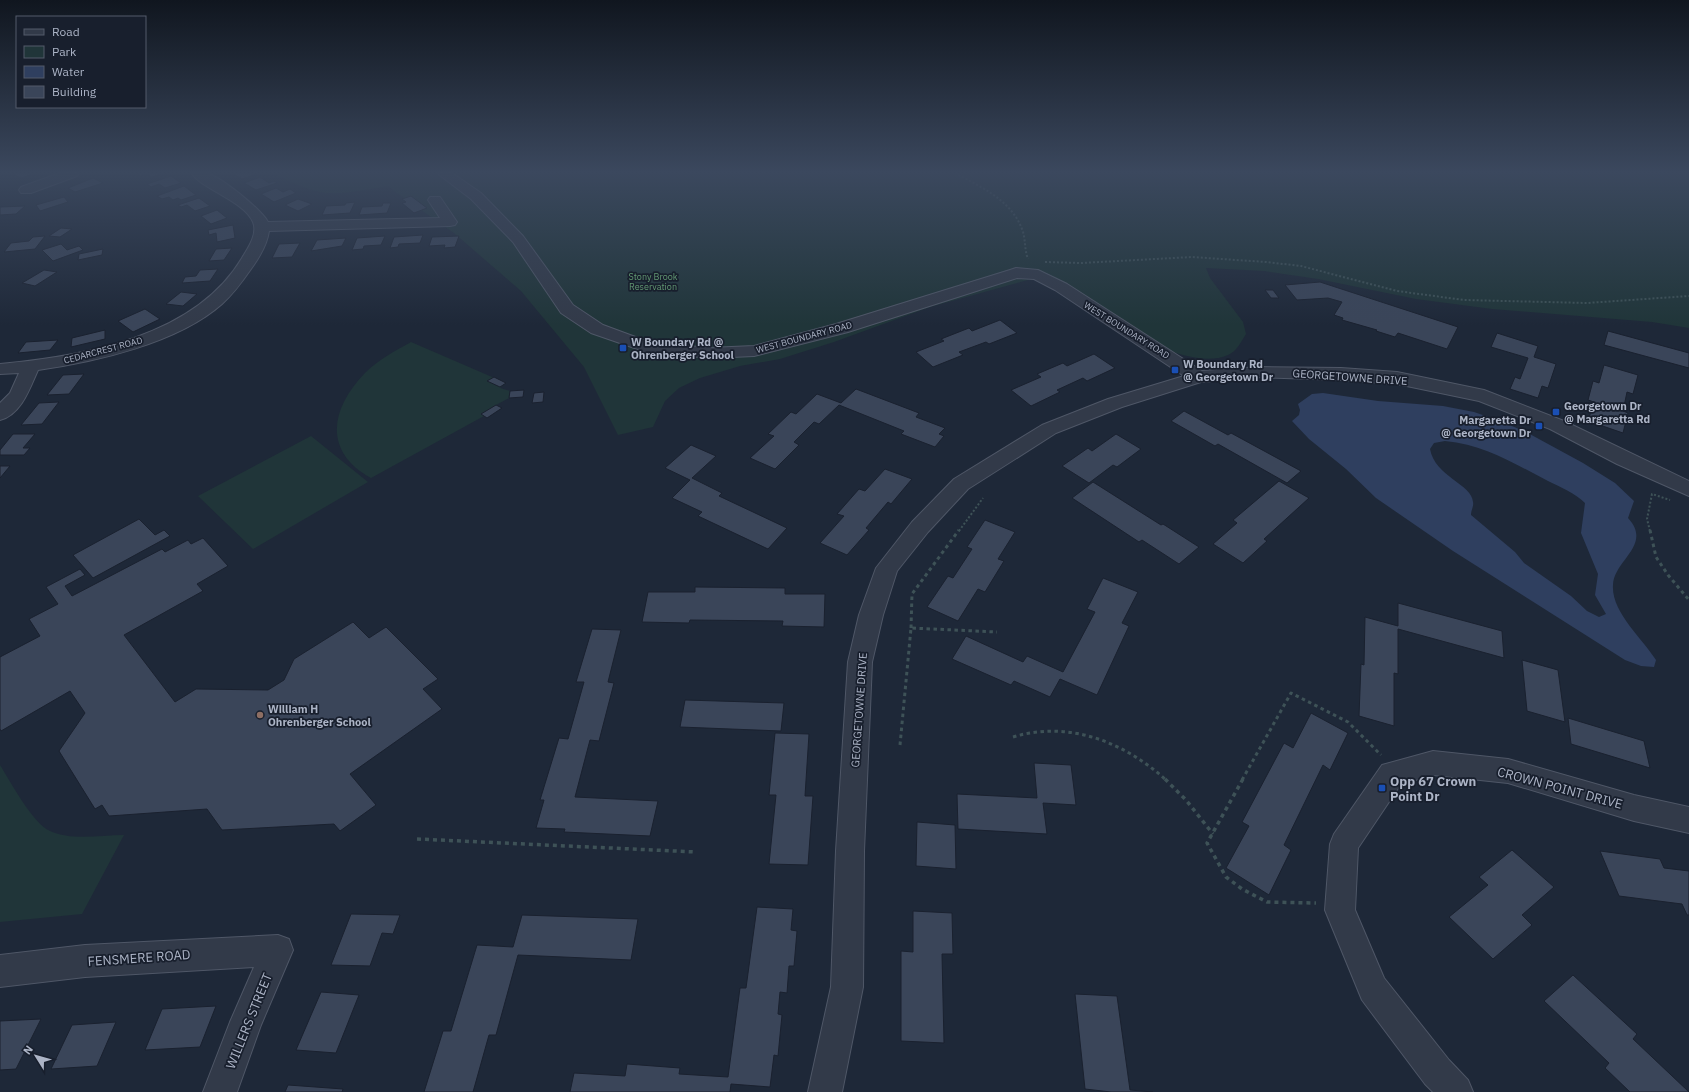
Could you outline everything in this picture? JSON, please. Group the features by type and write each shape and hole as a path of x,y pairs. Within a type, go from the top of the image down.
{"street":[{"path":"261,224 262,227 376,224"},
{"name":"WEST BOUNDARY ROAD","path":"503,224 518,239 567,309 597,329 646,347 709,353 754,351 842,328 1031,269 1199,377"},
{"name":"CEDARCREST ROAD","path":"0,369 30,368 79,358 143,340 186,320 210,306 228,290 259,243 262,227"},
{"path":"0,414 18,395 30,368"},
{"name":"GEORGETOWNE DRIVE","path":"825,1092 847,987 850,851 860,662 871,615 888,568 920,527 961,484 1049,429 1115,403 1199,377 1259,372 1341,374 1397,378 1484,396 1557,425 1624,459 1689,489"},
{"name":"CROWN POINT DRIVE","path":"1456,1092 1437,1072 1373,989 1340,910 1344,844 1392,774 1433,763 1508,771 1634,808 1689,820"},
{"name":"FENSMERE ROAD","path":"0,971 85,961 278,950"},
{"name":"WILLERS STREET","path":"220,1092 246,1022 278,950"}],"path":[{"path":"1021,224 1031,269"},
{"path":"1031,269 1038,262 1081,263 1192,257 1302,266 1397,292 1464,300 1587,304 1689,296"},
{"path":"1674,502 1652,494 1647,519 1656,557 1672,580 1689,600"},
{"path":"900,745 912,594 983,498"},
{"path":"910,628 997,632"},
{"path":"1340,903 1267,902 1242,889 1226,877 1207,843 1291,693 1348,722 1399,772"},
{"path":"1013,737 1033,731 1070,732 1111,744 1152,769 1186,800 1213,834"},
{"path":"417,839 696,852"}],"green space":[{"name":"Stony Brook Reservation","path":"441,224 1689,224 1689,328 1652,322 1492,309 1416,299 1318,279 1264,271 1206,268 1210,278 1243,322 1246,334 1234,351 1228,355 1220,358 1204,359 1187,356 1164,349 1039,277 930,307 834,342 780,359 740,366 700,378 679,388 665,401 653,427 618,435 584,367 521,291 454,233"},
{"path":"411,342 506,383 500,388 510,391 509,398 496,405 502,408 487,418 484,416 371,478 355,467 345,455 339,442 337,428 339,414 353,386 370,368"},
{"path":"311,436 368,482 253,549 198,496"},
{"path":"0,765 29,811 43,827 50,831 77,837 124,835 82,914 0,922"}],"water":[{"path":"1323,393 1378,401 1443,406 1474,412 1526,432 1583,463 1615,483 1634,501 1628,518 1635,528 1636,536 1635,544 1615,576 1613,585 1614,595 1622,615 1656,660 1654,667 1641,666 1625,660 1453,551 1376,498 1346,469 1309,439 1292,421 1299,415 1300,410 1298,404 1312,394","holes":["1445,441 1473,446 1511,461 1567,490 1585,503 1581,533 1598,574 1595,595 1606,614 1599,617 1587,611 1571,596 1524,563 1515,552 1471,515 1473,504 1471,496 1467,490 1439,467 1433,459 1430,449 1434,443"]}],"building":[{"path":"233,225 235,238 217,242 216,233 209,235 208,230"},
{"path":"61,228 72,229 60,237 49,236"},
{"path":"423,235 420,243 399,244 398,247 390,248 394,237"},
{"path":"45,236 35,249 4,252 11,243 29,241 33,237"},
{"path":"385,236 381,245 364,246 363,249 352,250 357,238"},
{"path":"459,236 455,247 444,248 445,245 429,246 432,237"},
{"path":"346,238 342,246 311,251 317,240"},
{"path":"300,243 292,257 272,258 279,244"},
{"path":"61,244 67,250 79,246 83,250 53,261 42,250"},
{"path":"232,248 224,260 209,261 216,249"},
{"path":"103,249 102,255 78,260 79,254"},
{"path":"218,269 210,281 182,283 185,277 196,276 200,270"},
{"path":"44,270 57,272 35,286 22,283"},
{"path":"1320,282 1458,327 1447,349 1398,333 1395,337 1342,320 1343,318 1334,315 1342,302 1328,298 1297,300 1285,285"},
{"path":"1265,290 1273,290 1279,298 1271,298"},
{"path":"181,292 197,294 183,306 166,304"},
{"path":"145,309 160,319 133,332 118,321"},
{"path":"1000,320 1017,333 989,344 986,342 959,352 963,355 933,367 916,352 944,341 941,339 969,328 972,331"},
{"path":"105,330 105,339 71,347 72,338"},
{"path":"1608,331 1689,353 1689,368 1604,345"},
{"path":"1497,333 1538,346 1534,357 1556,364 1548,388 1542,386 1538,398 1510,389 1515,377 1520,379 1528,358 1491,347"},
{"path":"58,340 50,350 18,353 26,342"},
{"path":"1094,354 1115,368 1087,381 1083,378 1057,390 1060,392 1031,406 1011,390 1041,377 1037,374 1063,363 1067,366"},
{"path":"1604,365 1638,375 1633,394 1627,392 1623,411 1628,413 1623,433 1588,421 1594,402 1588,400 1593,381 1599,383"},
{"path":"84,374 69,394 47,395 63,375"},
{"path":"494,377 506,383 500,387 487,381"},
{"path":"856,389 919,413 916,417 945,428 939,434 944,436 935,447 901,434 904,431 839,405 819,424 814,422 794,442 799,445 775,469 750,458 774,436 768,434 791,412 796,414 817,394 841,403"},
{"path":"524,390 523,397 509,398 510,391"},
{"path":"544,392 543,402 532,403 534,393"},
{"path":"59,402 42,424 21,425 39,403"},
{"path":"496,405 502,408 487,418 481,414"},
{"path":"1184,411 1228,435 1231,433 1301,471 1287,483 1218,444 1215,446 1171,421"},
{"path":"13,434 35,434 23,448 30,448 24,455 0,455 0,450"},
{"path":"1116,434 1141,449 1117,467 1113,465 1089,483 1062,466 1088,448 1092,451"},
{"path":"691,445 716,456 692,478 722,493 719,496 787,528 768,549 698,516 702,512 672,498 690,480 665,468"},
{"path":"0,466 10,466 0,478"},
{"path":"885,469 912,479 891,504 888,502 866,528 869,530 847,555 820,543 844,516 837,514 859,489 865,491"},
{"path":"1279,481 1309,498 1264,539 1267,541 1243,563 1213,544 1237,523 1233,520"},
{"path":"1093,482 1199,547 1179,564 1142,540 1139,542 1072,498"},
{"path":"139,519 155,535 164,530 170,536 93,578 73,555"},
{"path":"985,520 1015,532 998,559 1004,561 985,592 978,589 958,621 927,607 948,576 953,578 972,549 967,547"},
{"path":"203,538 228,566 197,584 203,591 124,635 175,702 196,689 268,690 284,680 294,659 353,622 369,638 386,627 438,679 423,689 442,709 350,774 376,805 340,831 334,824 222,830 207,809 109,816 102,805 95,809 59,751 85,713 70,691 1,731 0,729 0,657 40,636 29,619 58,604 46,587 80,569 85,575 65,586 72,596 162,549 165,552 188,540 191,544"},
{"path":"1103,578 1138,592 1122,623 1129,626 1097,695 1060,679 1050,697 1014,681 1011,685 952,659 966,636 1023,662 1027,656 1063,672 1095,612 1087,609"},
{"path":"695,587 785,588 785,594 825,594 824,627 782,626 783,621 690,620 689,623 642,622 648,592 695,592"},
{"path":"1398,603 1502,631 1504,658 1398,629 1398,674 1394,673 1394,726 1359,716 1361,664 1364,665 1365,617 1398,626"},
{"path":"592,629 621,630 608,682 614,683 599,741 590,740 575,797 658,801 650,836 564,832 565,829 536,828 544,800 540,800 559,738 568,739 584,682 576,682"},
{"path":"1522,660 1558,670 1565,722 1527,711"},
{"path":"685,700 784,703 781,731 680,727"},
{"path":"1311,713 1348,733 1330,770 1323,765 1284,845 1291,850 1269,895 1226,868 1249,826 1242,822 1284,743 1293,748"},
{"path":"1568,718 1644,741 1650,768 1571,744"},
{"path":"775,733 809,734 805,796 813,796 808,865 769,864 776,795 769,795"},
{"path":"1034,763 1071,765 1076,805 1043,803 1047,834 958,829 957,794 1037,798"},
{"path":"917,822 955,825 956,869 916,866"},
{"path":"1512,850 1554,887 1522,915 1532,925 1493,959 1449,917 1488,885 1479,877"},
{"path":"1600,851 1660,859 1664,868 1689,871 1689,915 1687,915 1682,904 1619,896"},
{"path":"757,907 793,909 791,930 797,931 794,966 789,966 787,993 780,992 778,1014 782,1015 778,1056 774,1055 770,1087 731,1084 730,1092 570,1092 574,1073 625,1076 627,1064 680,1068 679,1074 728,1077 740,988 746,988"},
{"path":"913,911 952,913 953,954 942,954 944,1043 901,1041 901,951 913,952"},
{"path":"351,914 400,915 393,934 382,933 370,966 331,965"},
{"path":"522,915 638,919 631,960 518,955 496,1035 489,1035 473,1092 424,1092 443,1031 451,1031 477,945 513,947"},
{"path":"1573,975 1637,1034 1633,1039 1689,1092 1630,1092 1605,1068 1609,1063 1544,1001"},
{"path":"321,992 359,995 336,1053 296,1050"},
{"path":"1075,994 1117,996 1130,1090 1153,1092 1111,1092 1085,1089"},
{"path":"216,1006 200,1047 145,1050 162,1009"},
{"path":"41,1019 16,1069 0,1070 0,1021"},
{"path":"116,1022 97,1066 51,1069 72,1025"},
{"path":"288,1085 343,1089 342,1092 285,1092"}],"place":[{"name":"W Boundary Rd @ Ohrenberger School","path":"623,348"},
{"name":"W Boundary Rd @ Georgetown Dr","path":"1175,370"},
{"name":"Georgetown Dr @ Margaretta Rd","path":"1556,412"},
{"name":"Margaretta Dr @ Georgetown Dr","path":"1539,426"},
{"name":"William H Ohrenberger School","path":"260,715"},
{"name":"Opp 67 Crown Point Dr","path":"1382,788"}]}
